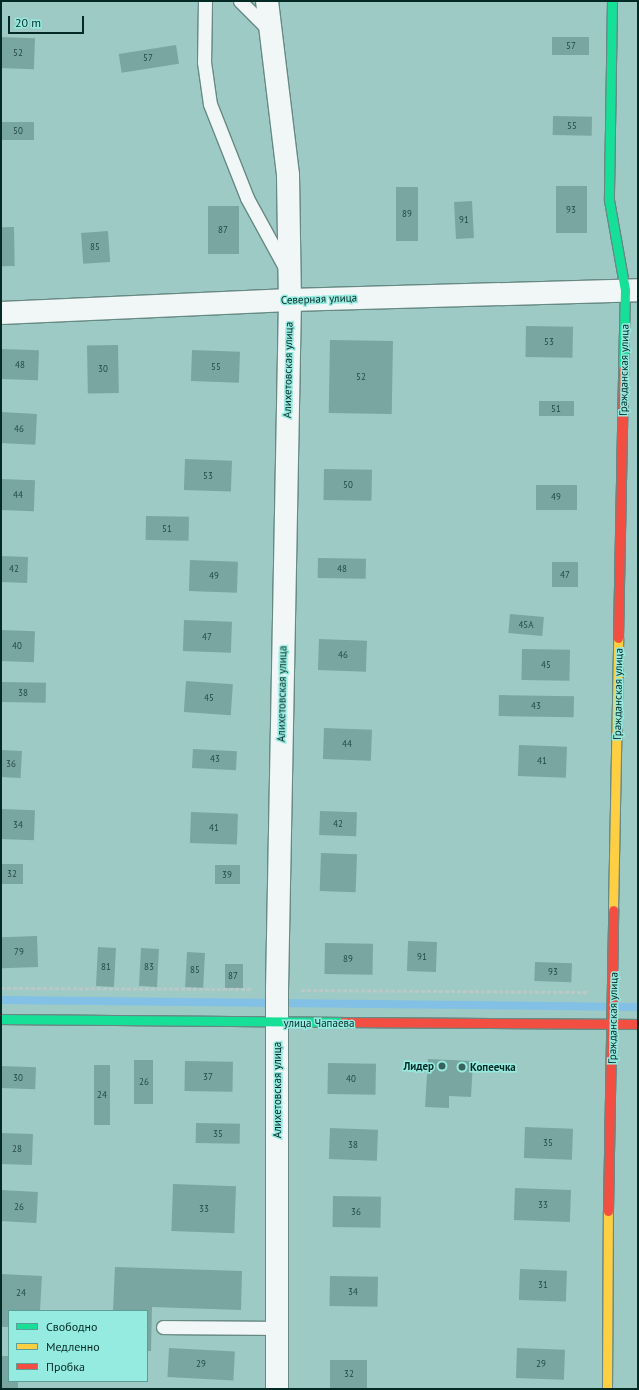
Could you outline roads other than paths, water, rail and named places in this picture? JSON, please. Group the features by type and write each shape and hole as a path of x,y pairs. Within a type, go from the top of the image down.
{"street":[{"name":"Алихетовская улица","path":"267,1 288,175 290,300 277,989 277,1389"},
{"name":"Гражданская улица","path":"607,1389 608,1172 632,290 609,200 612,1"},
{"name":"Северная улица","path":"1,313 290,300 632,290"},
{"name":"улица Чапаева","path":"1,1019 277,1023 638,1024"}],"lane":[{"path":"205,1 204,62 210,104 247,198 289,276"},
{"path":"240,1 271,33"},
{"path":"163,1327 277,1328"}],"waterway":[{"path":"1,1000 638,1007"}],"place":[{"name":"Лидер","path":"442,1066"},
{"name":"Копеечка","path":"462,1067"}]}
